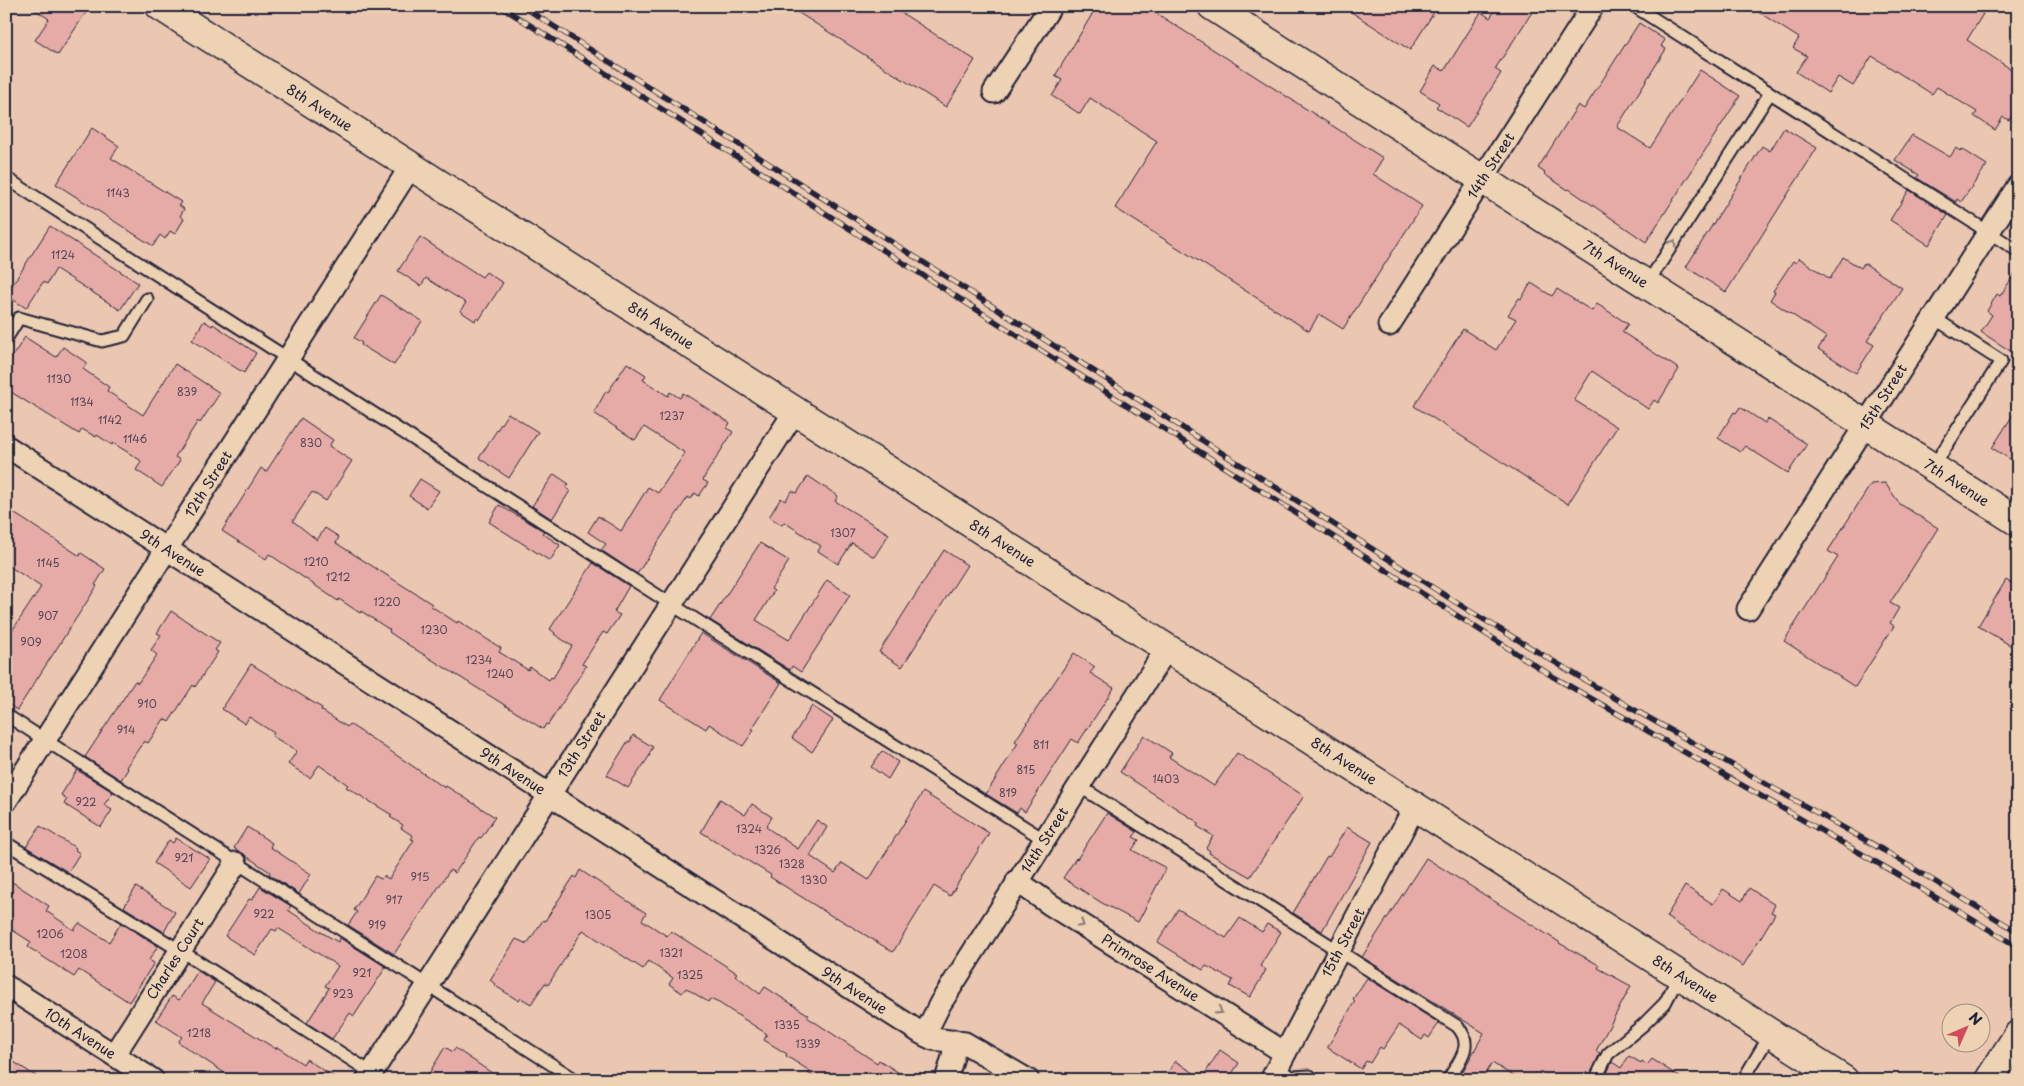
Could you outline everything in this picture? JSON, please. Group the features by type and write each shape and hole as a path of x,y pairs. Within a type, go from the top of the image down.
{"main road":[{"name":"8th Avenue","path":"160,6 1844,1080"},
{"name":"7th Avenue","path":"1212,6 2018,522"},
{"path":"1989,1080 2018,1035"}],"street":[{"path":"994,92 1050,6"},
{"name":"14th Street","path":"1389,325 1481,178 1593,6"},
{"name":"12th Street","path":"6,801 411,166"},
{"name":"15th Street","path":"1748,609 2018,186"},
{"name":"13th Street","path":"370,1076 795,411"},
{"name":"9th Avenue","path":"6,446 928,1036 933,1039 955,1041 976,1048 1028,1080"},
{"name":"14th Street","path":"928,1036 930,1024 939,1006 1016,881 1045,840 1167,648"},
{"name":"15th Street","path":"1278,1067 1416,806"},
{"name":"Charles Court","path":"114,1055 236,863"},
{"name":"Primrose Avenue","path":"1016,881 1060,910 1278,1067"},
{"name":"10th Avenue","path":"6,986 153,1080"},
{"path":"946,1080 953,1057 955,1041"}],"lane":[{"path":"1634,6 2018,251"},
{"path":"1647,284 1770,93"},
{"path":"6,178 671,604 1045,840"},
{"path":"6,339 19,318 102,342 124,336 146,299"},
{"path":"1933,468 2001,361 1934,318"},
{"path":"6,715 576,1080"},
{"path":"1079,786 1443,1016 1464,1034 1466,1044 1464,1052 1448,1080"},
{"path":"6,843 180,951 370,1076"},
{"path":"1595,1080 1608,1054 1643,1025 1665,1003 1680,974"},
{"path":"1743,1080 1771,1033"},
{"path":"1278,1067 1292,1077 1310,1076 1316,1080"}],"building":[{"path":"30,6 90,6 58,55 35,40 49,19"},
{"path":"788,6 891,6 975,60 946,107"},
{"path":"1097,6 1145,6 1383,158 1373,174 1422,206 1343,329 1319,314 1309,331 1115,208 1157,141 1090,98 1080,114 1052,96 1062,80 1055,76"},
{"path":"1342,6 1438,6 1410,50"},
{"path":"1498,6 1536,6 1495,69 1501,73 1467,127 1436,107 1439,103 1420,91 1435,66 1444,71 1481,12 1490,18"},
{"path":"1749,6 1972,6 1983,14 1967,40 2018,74 2018,106 2009,120 2003,117 1995,130 1974,116 1977,112 1937,87 1932,94 1872,56 1853,86 1838,77 1828,93 1796,72 1807,56 1793,48 1799,38"},
{"path":"1639,23 1665,40 1661,46 1666,49 1617,127 1650,148 1700,70 1740,96 1646,242 1544,174 1538,168 1578,105 1584,109"},
{"path":"92,128 119,146 111,158 181,202 179,205 184,209 180,216 184,219 175,234 170,231 165,239 160,235 153,246 56,184"},
{"path":"1784,128 1817,148 1726,292 1686,267 1762,146 1770,151"},
{"path":"1912,135 1950,157 1956,148 1960,151 1962,149 1987,165 1961,202 1957,199 1956,202 1917,178 1919,175 1895,160"},
{"path":"1909,190 1948,215 1929,245 1890,220"},
{"path":"50,226 138,283 120,310 56,269 47,284 43,282 26,308 6,295"},
{"path":"420,237 482,277 486,272 503,283 479,320 476,318 475,321 460,311 466,303 426,278 421,286 398,271"},
{"path":"1843,257 1861,268 1864,263 1902,288 1867,341 1874,345 1856,373 1818,349 1826,337 1770,300 1775,292 1773,291 1793,261 1796,263 1799,258 1830,279"},
{"path":"2018,269 2018,356 1981,332 1992,315 1987,311 1997,294 2000,296"},
{"path":"1531,283 1552,296 1557,289 1592,311 1597,304 1628,324 1622,332 1679,369 1658,403 1654,400 1648,409 1592,371 1574,400 1617,427 1568,504 1414,406 1463,329 1496,350 1516,319 1508,315"},
{"path":"381,295 422,321 394,365 361,345 362,343 354,338"},
{"path":"204,321 212,326 213,324 256,353 244,373 192,340"},
{"path":"25,337 56,357 63,347 87,363 83,369 109,387 107,391 143,415 175,364 220,393 200,423 198,421 175,457 180,460 162,487 136,470 141,462 140,460 113,443 112,445 97,435 96,437 82,429 79,434 6,389 6,366"},
{"path":"627,363 646,375 643,380 668,396 670,392 680,398 683,393 730,423 727,428 733,432 703,480 708,483 699,496 695,493 691,499 688,497 637,574 601,550 606,544 588,532 598,516 621,531 648,487 658,493 685,453 644,427 635,440 594,413 606,391 608,392"},
{"path":"1740,407 1765,423 1768,419 1807,444 1788,473 1745,446 1740,452 1718,438 1734,412 1736,413"},
{"path":"2018,407 2018,464 1992,448"},
{"path":"508,413 538,432 509,478 479,458"},
{"path":"301,418 333,440 329,446 352,461 326,501 312,492 293,521 317,540 325,528 339,537 336,543 432,604 431,606 457,623 458,621 501,648 499,652 528,670 530,667 549,680 551,677 553,678 572,646 554,634 550,629 593,563 629,586 614,612 620,615 607,634 603,632 582,664 586,666 548,725 546,724 543,729 410,646 361,611 360,613 339,599 338,601 269,554 266,559 222,531 261,468 266,472"},
{"path":"554,474 569,484 566,488 570,491 552,519 532,506"},
{"path":"808,476 838,496 835,501 889,534 874,557 852,543 838,564 818,551 821,546 784,522 782,525 769,517 781,498 785,501 792,491 797,493"},
{"path":"420,479 439,491 427,508 409,496"},
{"path":"1885,483 1900,504 1938,528 1890,603 1899,608 1890,623 1894,626 1855,687 1784,641 1838,557 1828,551 1871,484"},
{"path":"499,505 544,531 542,533 560,545 550,561 489,522"},
{"path":"6,508 80,556 81,553 105,569 95,585 97,586 17,710 6,703 6,640 41,587 6,564"},
{"path":"760,543 789,561 771,589 774,591 756,620 789,640 827,580 850,595 801,672 792,666 790,670 710,620"},
{"path":"944,550 967,565 902,667 879,652"},
{"path":"2006,580 2018,588 2018,650 1978,626"},
{"path":"171,611 220,643 215,650 218,652 195,687 193,685 169,722 164,719 148,743 144,741 126,767 128,769 121,780 85,757 135,681 138,683 157,655 151,650 161,635 157,633"},
{"path":"701,633 781,683 743,746 709,724 706,729 660,700"},
{"path":"1074,653 1095,667 1090,673 1114,688 1078,743 1072,739 1025,812 1020,808 1017,813 986,794 1018,743 1015,741"},
{"path":"251,664 322,708 321,710 347,727 349,724 445,788 446,786 495,817 455,873 450,870 394,954 348,925 357,912 354,910 375,876 381,879 384,876 389,879 414,840 411,839 413,836 401,828 403,825 390,817 392,815 346,787 348,785 319,765 310,778 288,764 297,751 272,736 274,733 249,717 245,724 222,709"},
{"path":"812,706 833,720 812,752 792,738"},
{"path":"633,735 653,747 650,755 628,788 607,775"},
{"path":"1144,735 1172,753 1169,757 1214,786 1237,753 1304,796 1250,877 1209,853 1210,851 1206,848 1213,836 1197,826 1199,823 1120,772"},
{"path":"882,751 898,762 888,779 871,767"},
{"path":"77,770 113,792 104,805 112,810 101,827 64,804 67,799 61,795"},
{"path":"923,792 989,833 950,896 934,886 893,952 835,918 770,877 771,875 701,832 720,799 745,815 752,804 772,817 766,827 798,849 817,820 827,827 810,856 835,873 842,863 869,880"},
{"path":"1107,813 1137,832 1133,837 1139,840 1132,850 1166,868 1138,922 1102,903 1063,878"},
{"path":"40,826 76,848 75,850 80,853 68,872 26,847"},
{"path":"247,827 272,843 270,847 311,874 299,894 234,848"},
{"path":"1347,827 1372,842 1322,931 1293,913 1327,856 1329,857"},
{"path":"176,838 210,859 191,887 154,863 169,840 173,843"},
{"path":"1426,858 1559,943 1599,965 1598,968 1631,986 1596,1051 1600,1053 1588,1080 1520,1080 1492,1063 1482,1080 1458,1080 1484,1033 1362,957"},
{"path":"580,870 646,913 642,920 667,936 671,931 737,973 735,975 760,994 765,987 809,1015 807,1017 877,1063 879,1060 910,1080 818,1080 808,1073 810,1071 764,1040 767,1034 719,1003 710,999 708,1002 686,988 682,993 669,984 673,978 648,961 643,969 583,930 548,985 545,983 531,1004 521,998 519,1001 494,985 490,980 516,939 527,944"},
{"path":"6,878 49,906 46,911 74,930 79,923 109,942 121,923 158,946 149,960 154,963 129,1002 79,970 74,977 28,947 31,942 6,926"},
{"path":"1685,886 1713,904 1723,889 1742,901 1749,888 1775,905 1771,912 1775,914 1743,966 1666,917"},
{"path":"136,887 175,912 164,932 124,907"},
{"path":"260,887 291,906 288,910 321,932 338,942 340,938 386,967 354,1016 350,1013 332,1039 307,1023 329,988 325,986 338,966 278,928 276,931 272,929 255,955 225,936 249,899 252,900"},
{"path":"1178,909 1226,938 1240,918 1262,932 1267,924 1281,932 1260,966 1266,970 1250,997 1230,986 1233,980 1206,966 1203,970 1158,942"},
{"path":"198,971 215,982 202,1003 276,1049 277,1047 303,1064 306,1059 339,1080 235,1080 178,1042 182,1037 156,1020 172,996 179,1000"},
{"path":"1367,978 1439,1023 1429,1038 1425,1035 1422,1040 1399,1025 1383,1049 1380,1047 1370,1063 1366,1061 1361,1069 1328,1048 1328,1046 1355,1001 1353,999"},
{"path":"445,1047 453,1052 455,1048 502,1080 425,1080"},
{"path":"1220,1050 1239,1063 1228,1080 1176,1080 1167,1074 1175,1061 1202,1078"},
{"path":"1629,1056 1647,1065 1652,1059 1684,1080 1604,1080 1612,1062 1621,1068"},
{"path":"6,1057 42,1080 6,1080"}],"railway":[{"path":"500,6 1552,676 1895,873 2018,947"},
{"path":"522,6 1468,610 1633,709 1883,850 2018,932"}]}
